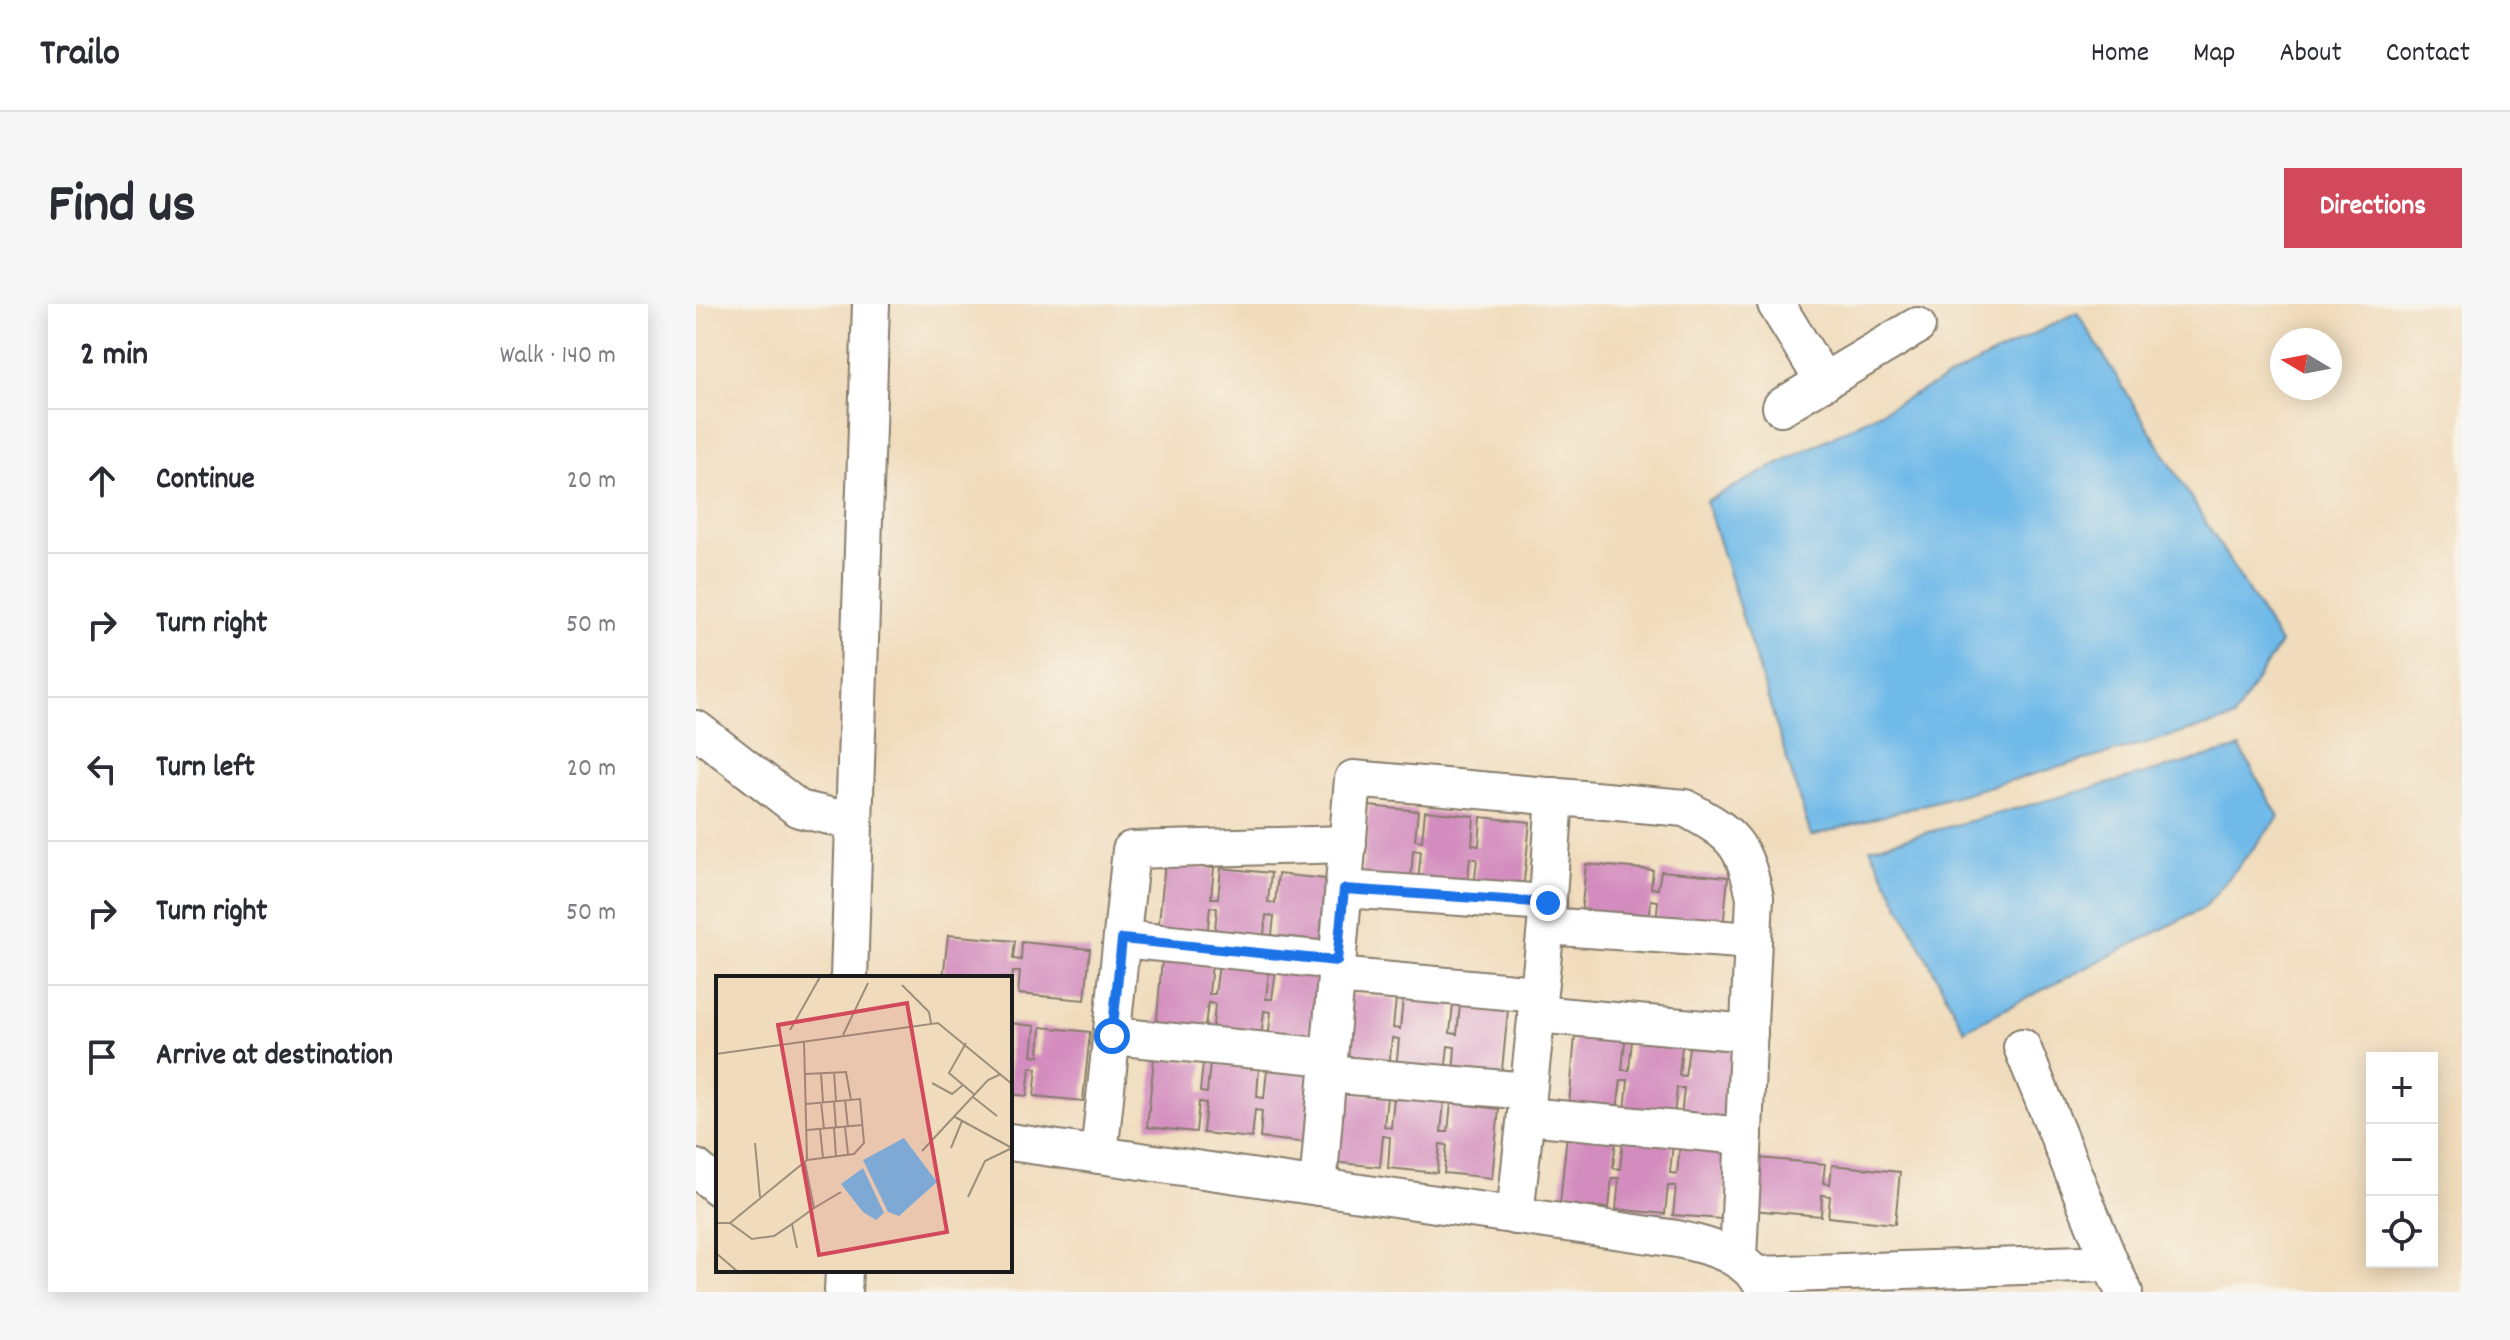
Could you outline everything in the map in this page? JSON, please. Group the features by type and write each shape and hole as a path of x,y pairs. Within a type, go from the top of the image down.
{"street":[{"path":"849,976 851,821 871,304"},
{"path":"1776,304 1824,382"},
{"path":"1781,407 1917,326"},
{"path":"696,729 799,809 851,821"},
{"path":"1318,1187 1353,779 1685,808 1724,829 1747,858 1755,897 1744,1136 1754,1275"},
{"path":"1515,1216 1547,914 1555,796"},
{"path":"1099,1155 1131,850 1348,844"},
{"path":"1344,889 1753,941"},
{"path":"1122,939 1337,968 1537,1004 1749,1033"},
{"path":"1112,1036 1328,1066 1527,1103 1744,1136"},
{"path":"1012,1142 1677,1239 1713,1247 1754,1275 2117,1278 2022,1047"},
{"path":"696,1168 716,1185"},
{"path":"843,1292 844,1272"}],"water":[{"path":"2077,312 2280,643 2233,719 1811,836 1706,501"},
{"path":"2240,748 2279,817 2204,908 1964,1030 1870,848"}],"building":[{"path":"1369,806 1418,811 1415,840 1422,841 1425,811 1474,816 1472,845 1479,846 1481,817 1530,822 1523,891 1474,887 1477,859 1470,858 1467,886 1418,882 1421,851 1413,850 1411,880 1362,876"},
{"path":"1165,863 1214,868 1211,898 1218,898 1221,868 1271,873 1268,902 1275,903 1278,874 1326,879 1319,948 1271,944 1274,916 1266,915 1263,944 1214,939 1217,908 1210,907 1207,938 1158,933"},
{"path":"1586,864 1653,870 1651,888 1658,889 1661,871 1728,877 1723,929 1656,923 1658,901 1651,900 1649,922 1581,915"},
{"path":"948,935 1015,941 1013,959 1021,960 1022,942 1090,949 1085,1000 1018,994 1020,972 1013,972 1012,978 943,976"},
{"path":"1162,959 1212,964 1209,994 1215,994 1219,964 1269,969 1266,999 1272,999 1276,971 1324,976 1316,1045 1268,1040 1271,1012 1264,1011 1261,1040 1212,1035 1215,1004 1208,1003 1204,1034 1156,1029"},
{"path":"1347,994 1396,999 1393,1028 1400,1029 1403,999 1453,1004 1450,1033 1457,1034 1460,1005 1508,1010 1501,1080 1453,1074 1455,1047 1448,1046 1445,1074 1396,1069 1399,1039 1392,1038 1389,1069 1340,1063"},
{"path":"1012,1023 1035,1026 1032,1055 1039,1056 1041,1027 1090,1032 1083,1101 1034,1096 1037,1068 1030,1067 1027,1096 1012,1094"},
{"path":"1575,1036 1625,1040 1622,1070 1629,1070 1632,1041 1682,1046 1679,1075 1685,1076 1689,1047 1737,1051 1730,1121 1681,1116 1684,1088 1677,1088 1674,1116 1625,1111 1628,1080 1621,1080 1617,1110 1569,1105"},
{"path":"1154,1058 1203,1063 1200,1092 1207,1093 1210,1063 1259,1068 1257,1097 1264,1098 1267,1069 1315,1074 1308,1143 1260,1138 1262,1111 1255,1110 1252,1138 1203,1133 1206,1103 1199,1102 1196,1132 1147,1127"},
{"path":"1338,1092 1387,1097 1384,1126 1391,1128 1394,1097 1444,1102 1441,1132 1448,1132 1451,1103 1499,1109 1492,1178 1444,1173 1447,1145 1440,1144 1437,1173 1388,1168 1390,1137 1383,1136 1380,1167 1332,1162"},
{"path":"1567,1134 1616,1139 1613,1168 1620,1169 1623,1139 1673,1144 1670,1173 1677,1174 1680,1145 1728,1150 1721,1219 1673,1215 1676,1186 1668,1186 1665,1214 1616,1209 1619,1178 1612,1178 1609,1208 1560,1204"},
{"path":"1757,1158 1825,1164 1823,1183 1830,1184 1832,1165 1900,1172 1895,1224 1828,1217 1830,1196 1822,1195 1821,1216 1752,1210"}],"route":[{"path":"1112,1036 1122,939 1337,961 1344,889 1548,903"}]}
